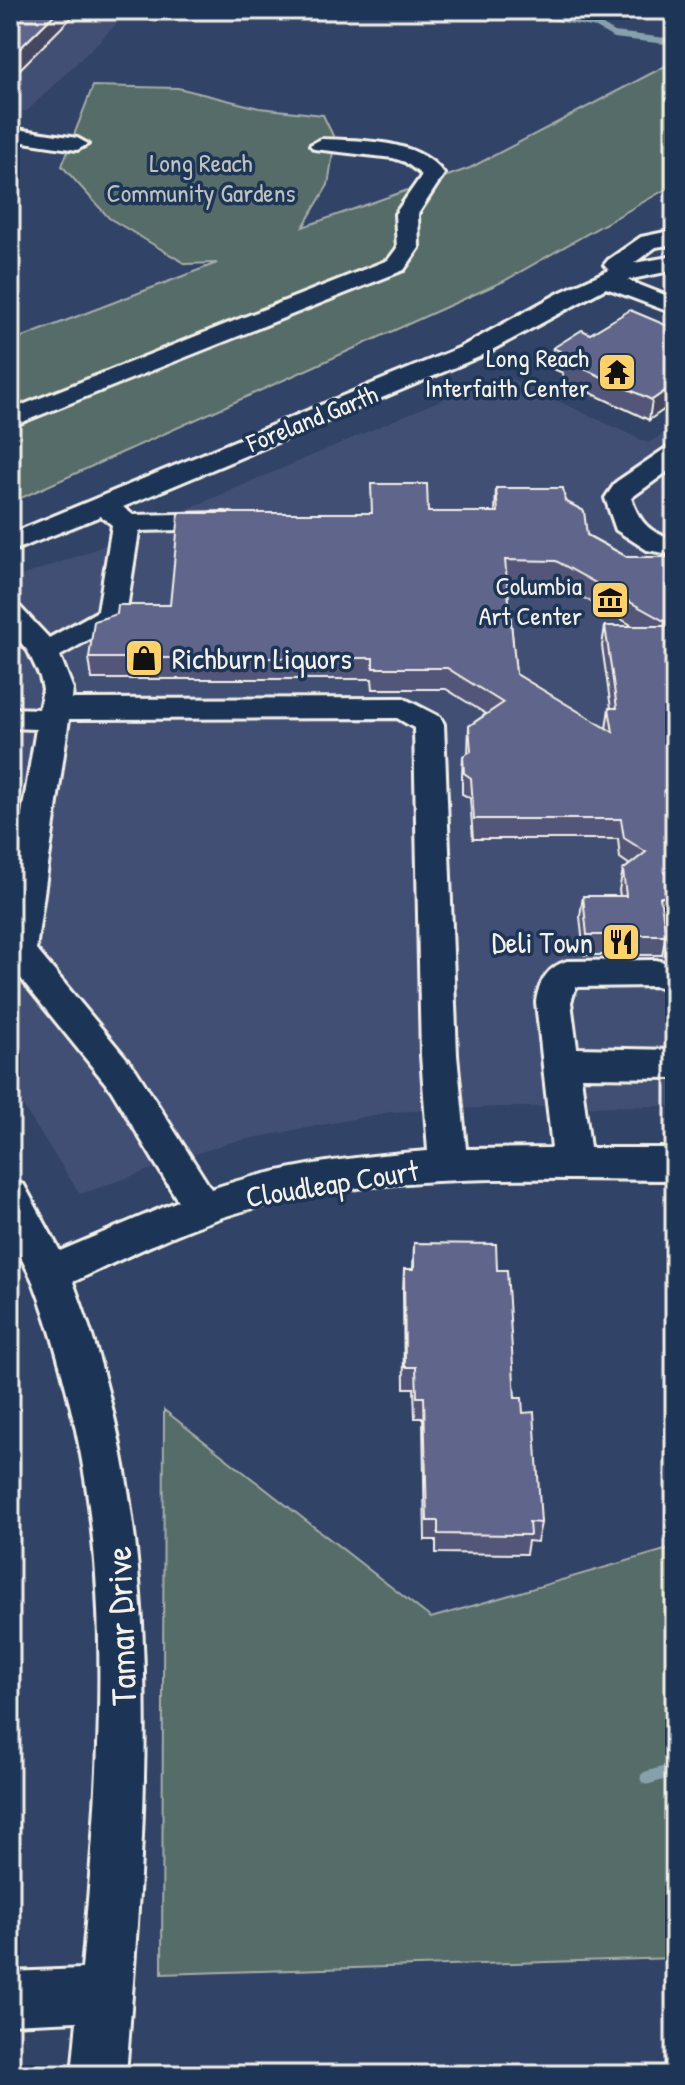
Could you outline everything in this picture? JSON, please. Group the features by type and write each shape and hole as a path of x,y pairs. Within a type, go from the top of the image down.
{"street":[{"path":"10,134 77,144"},
{"path":"10,419 396,265 408,248 405,221 408,212 420,189 430,182 431,170 425,164 394,152 321,145"},
{"name":"Foreland Garth","path":"607,280 617,262 649,242 675,237"},
{"name":"Foreland Garth","path":"10,544 470,352 514,331 590,286 650,265 675,263"},
{"path":"607,280 675,307"},
{"path":"675,454 625,488 618,498 626,524 657,544 675,547"},
{"path":"103,505 126,523 249,521"},
{"path":"45,652 112,615 126,523"},
{"path":"10,613 45,652 53,665 58,689 19,949 27,964 105,1052 176,1161 202,1209"},
{"path":"10,718 53,714 403,708 429,724 439,1055 448,1166"},
{"path":"573,1164 553,998 559,979 567,974 656,973 675,978"},
{"path":"561,1062 675,1064"},
{"name":"Cloudleap Court","path":"52,1273 151,1228 202,1209 289,1185 383,1169 675,1164"},
{"name":"Tamar Drive","path":"10,1196 52,1273 86,1378 116,1529 122,1596 123,1743 118,1858 99,2075"},
{"path":"10,1998 105,1994"}],"shaded area":[{"path":"10,10 131,10 27,111 10,111"},
{"path":"501,374 648,443 675,428 675,1106 499,1107 390,1112 227,1143 80,1194 10,1086 10,580 86,553"}],"green space":[{"name":"Long Reach Community Gardens","path":"675,61 675,184 504,281 10,503 10,342 217,263 186,264 109,218 62,166 93,86 178,88 259,108 323,115 335,140 328,185 303,227 470,168"},
{"path":"164,1410 431,1618 675,1547 675,1958 162,1974"}],"building":[{"path":"10,10 59,10 10,58"},
{"name":"Long Reach Interfaith Center","path":"630,310 675,329 675,384 652,400 565,360 571,356 553,348 582,330 590,334"},
{"path":"371,484 427,484 428,512 498,512 496,488 563,488 565,501 584,511 587,535 627,557 675,557 675,897 660,897 666,935 587,935 583,896 626,896 623,870 646,852 624,838 621,819 474,819 471,778 464,773 463,756 471,751 469,726 503,703 447,668 373,668 373,658 89,658 94,621 117,614 118,605 170,605 179,513 372,513","holes":["505,560 556,561 673,626 605,626 617,708 609,708 613,732 516,674"]},
{"path":"414,1243 496,1244 497,1270 507,1270 515,1398 522,1398 523,1413 534,1412 541,1523 529,1522 530,1535 438,1534 438,1521 427,1521 424,1397 417,1397 416,1367 405,1367 404,1269 414,1269"}],"waterway":[{"path":"510,10 597,25 614,35 675,42"},
{"path":"647,1778 675,1770"}],"place":[{"name":"Long Reach Interfaith Center","path":"617,372"},
{"name":"Columbia Art Center","path":"610,600"},
{"name":"Richburn Liquors","path":"144,658"},
{"name":"Deli Town","path":"621,942"}]}
